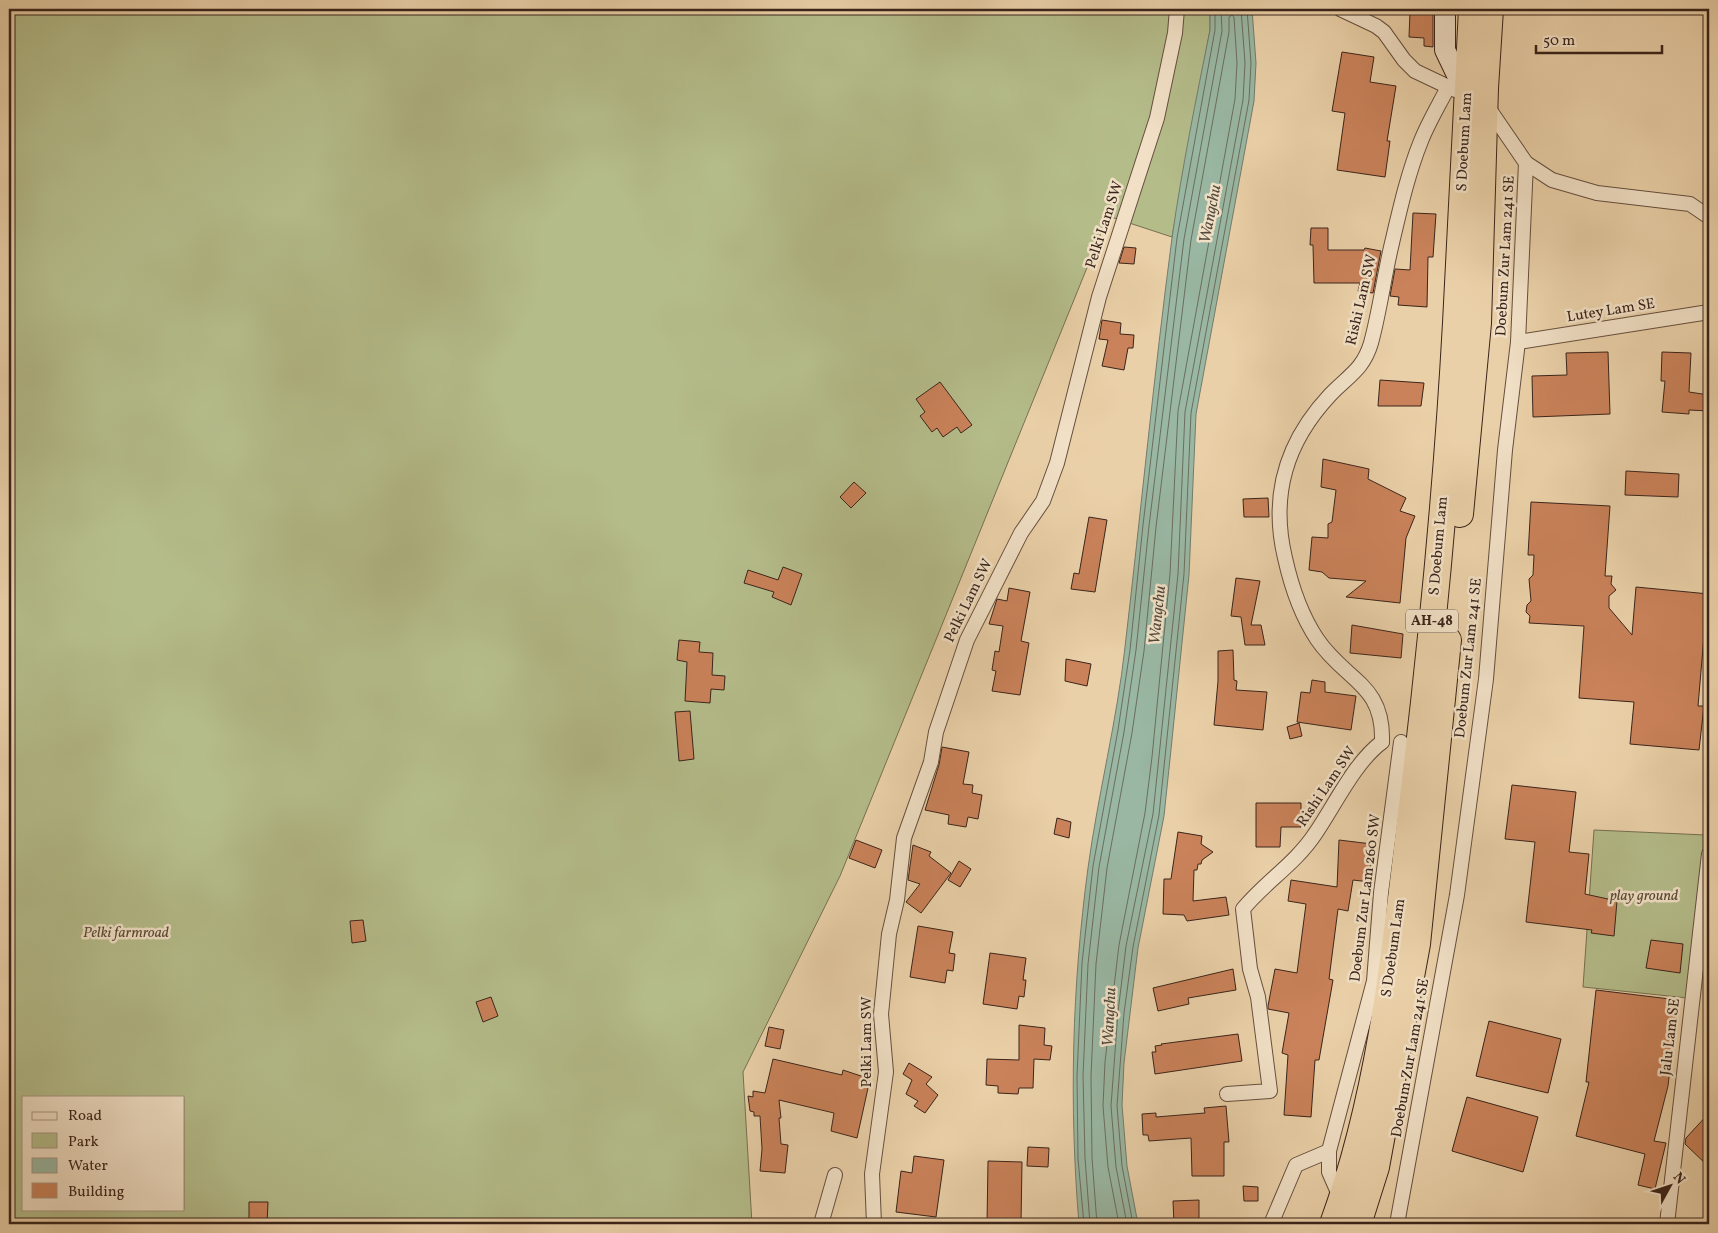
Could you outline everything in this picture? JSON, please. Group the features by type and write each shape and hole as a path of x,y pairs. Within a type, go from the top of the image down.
{"highway":[{"name":"S Doebum Lam","path":"1337,1212 1356,1154 1380,1048 1396,940 1411,738 1441,526 1456,333 1472,9"},
{"name":"S Doebum Lam","path":"1358,1224 1376,1167 1418,934 1440,738 1478,323 1467,96 1490,9"}],"street":[{"name":"Pelki Lam SW","path":"874,1224 872,1174 886,1072 880,1014 889,934 897,900 904,838 931,762 936,732 967,640 1022,533 1043,501 1057,463 1099,297 1157,118 1175,32 1177,9"},
{"path":"1340,9 1368,21 1384,32 1404,60 1415,70 1467,96"},
{"path":"1445,9 1445,50 1467,96"},
{"name":"Doebum Zur Lam 241 SE","path":"1397,1224 1459,885 1486,679 1505,450 1518,342 1526,163 1467,96"},
{"name":"Rishi Lam SW","path":"1227,1094 1270,1092 1258,997 1250,969 1243,909 1256,894 1294,861 1315,834 1365,756 1382,742 1383,722 1369,692 1342,668 1317,639 1299,604 1284,557 1279,510 1285,466 1304,426 1334,391 1362,363 1371,343 1392,243 1421,141 1467,96"},
{"path":"1526,163 1552,180 1597,193 1690,204 1709,217"},
{"name":"Lutey Lam SE","path":"1518,342 1709,312"},
{"path":"1382,742 1411,738"},
{"name":"Doebum Zur Lam 260 SW","path":"1337,1212 1329,1172 1329,1151 1374,981 1381,893 1411,738"},
{"name":"Jalu Lam SE","path":"1667,1224 1709,854"},
{"path":"1271,1224 1296,1165 1329,1151"},
{"path":"821,1224 835,1175"}],"green space":[{"name":"Pelki farmroad","path":"9,9 1210,9 1210,30 1172,237 1108,216 840,876 743,1072 752,1224 9,1224"},
{"name":"play ground","path":"1594,830 1706,835 1688,998 1583,987"}],"water":[{"name":"Wangchu","path":"1210,9 1252,9 1256,63 1254,101 1196,414 1189,575 1164,816 1138,948 1124,1063 1122,1105 1127,1166 1138,1224 1079,1224 1073,1090 1078,957 1092,840 1122,675 1172,238 1194,108 1210,30"}],"building":[{"path":"1421,9 1433,9 1433,47 1424,46 1424,38 1409,37 1410,12 1421,13"},
{"path":"1342,52 1374,57 1370,82 1396,86 1387,141 1390,141 1385,177 1337,170 1345,113 1332,111"},
{"path":"1413,213 1436,214 1433,257 1428,257 1427,307 1398,305 1399,297 1390,296 1395,269 1410,270"},
{"path":"1311,228 1328,228 1328,250 1364,250 1365,248 1381,251 1373,293 1358,291 1360,283 1314,283 1313,245 1310,245"},
{"path":"1124,247 1136,248 1134,264 1119,263"},
{"path":"1102,320 1121,323 1120,334 1134,335 1133,348 1128,348 1124,370 1102,366 1108,340 1099,339"},
{"path":"1608,352 1610,414 1533,417 1532,376 1567,375 1566,353"},
{"path":"1662,352 1691,353 1689,392 1709,395 1709,411 1689,410 1689,414 1662,412 1665,381 1661,381"},
{"path":"1380,380 1424,383 1421,406 1378,406"},
{"path":"940,382 972,425 961,433 957,427 943,437 937,428 932,432 920,416 925,412 916,399"},
{"path":"1323,459 1369,469 1368,479 1406,498 1400,511 1415,516 1406,538 1400,603 1346,597 1366,581 1329,578 1322,572 1309,570 1312,537 1328,538 1328,524 1332,522 1336,490 1321,487"},
{"path":"1626,471 1679,474 1678,497 1625,495"},
{"path":"854,482 866,493 851,508 840,497"},
{"path":"1268,498 1269,517 1244,517 1243,499"},
{"path":"1531,502 1610,506 1605,576 1612,576 1611,584 1616,590 1609,596 1609,608 1632,635 1636,587 1709,594 1709,637 1704,636 1698,706 1704,706 1699,750 1630,744 1634,702 1579,698 1584,626 1529,623 1530,616 1526,612 1527,605 1531,601 1529,579 1533,575 1534,555 1528,555"},
{"path":"1089,517 1107,520 1095,592 1071,589 1074,573 1079,574"},
{"path":"783,567 802,574 791,605 772,597 774,592 744,583 748,570 778,580"},
{"path":"1236,578 1260,581 1251,625 1261,625 1265,645 1245,645 1241,617 1231,616"},
{"path":"1009,588 1030,592 1021,641 1029,643 1020,695 992,691 996,671 992,670 995,651 999,652 1003,626 989,624 997,599 1007,601"},
{"path":"1352,625 1403,634 1401,658 1350,653"},
{"path":"679,640 700,642 699,652 713,653 712,675 725,676 724,690 711,689 710,703 685,701 687,662 677,660"},
{"path":"1233,650 1234,680 1237,681 1236,690 1267,692 1263,730 1214,725 1218,681 1218,651"},
{"path":"1066,659 1091,664 1087,686 1065,681"},
{"path":"1312,680 1325,682 1325,692 1356,696 1351,730 1297,722 1301,692 1310,693"},
{"path":"690,711 694,759 679,761 675,712"},
{"path":"1299,723 1302,736 1290,739 1287,727"},
{"path":"942,747 969,752 963,784 973,785 972,793 982,795 978,819 968,817 966,827 948,824 949,815 925,810 939,765"},
{"path":"1512,785 1576,792 1569,852 1589,854 1585,894 1617,901 1614,936 1591,933 1592,930 1526,922 1535,842 1505,839"},
{"path":"1256,803 1301,803 1301,827 1281,827 1280,847 1256,847"},
{"path":"1057,818 1071,822 1069,838 1054,834"},
{"path":"1178,832 1202,836 1201,844 1213,852 1202,860 1201,864 1198,864 1197,870 1194,870 1193,901 1226,897 1229,915 1187,921 1184,915 1163,914 1164,879 1171,879"},
{"path":"856,840 882,850 875,868 849,858"},
{"path":"1339,840 1372,844 1370,882 1353,880 1348,911 1338,909 1329,979 1333,980 1319,1060 1315,1060 1311,1117 1284,1115 1288,1055 1282,1053 1289,1013 1268,1009 1268,1006 1275,969 1297,973 1306,904 1288,901 1291,880 1337,887"},
{"path":"913,845 931,852 929,856 951,873 921,913 906,902 920,884 908,880"},
{"path":"959,861 971,869 960,887 948,880"},
{"path":"363,920 366,941 352,943 350,921"},
{"path":"918,926 953,932 949,953 955,954 953,971 947,970 945,983 910,977"},
{"path":"1651,940 1683,944 1680,973 1646,968"},
{"path":"990,953 1026,958 1023,980 1026,980 1024,997 1019,996 1017,1009 983,1004"},
{"path":"1233,969 1236,990 1188,998 1189,1004 1158,1011 1153,988"},
{"path":"1596,990 1678,1000 1668,1086 1654,1141 1666,1143 1655,1189 1638,1185 1645,1154 1576,1136 1589,1082 1586,1082"},
{"path":"491,997 498,1016 483,1022 476,1002"},
{"path":"1489,1021 1561,1039 1548,1093 1476,1076"},
{"path":"1019,1025 1045,1028 1044,1045 1052,1046 1050,1060 1034,1059 1033,1088 1019,1088 1018,1094 998,1093 998,1086 986,1085 987,1059 1019,1060"},
{"path":"769,1027 784,1030 780,1049 765,1046"},
{"path":"1238,1034 1242,1061 1155,1074 1152,1052 1156,1052 1155,1046"},
{"path":"773,1059 842,1075 843,1070 870,1079 857,1138 831,1131 834,1113 779,1100 781,1144 788,1145 785,1173 760,1171 762,1149 760,1116 754,1116 754,1112 750,1111 748,1096 753,1097 753,1091 765,1093"},
{"path":"909,1063 932,1077 926,1084 938,1095 925,1113 914,1106 918,1101 906,1094 912,1080 903,1074"},
{"path":"1467,1097 1538,1117 1523,1172 1452,1151"},
{"path":"1226,1106 1229,1142 1224,1142 1224,1176 1192,1176 1191,1138 1149,1141 1148,1135 1143,1135 1142,1114 1156,1113 1156,1117 1205,1113 1204,1108"},
{"path":"1709,1113 1709,1167 1685,1144 1686,1138"},
{"path":"1028,1147 1049,1148 1048,1167 1027,1166"},
{"path":"914,1156 944,1160 936,1217 896,1212 901,1171 912,1173"},
{"path":"988,1161 1022,1162 1021,1224 987,1224"},
{"path":"1243,1186 1258,1187 1258,1201 1244,1201"},
{"path":"1199,1200 1199,1224 1174,1224 1173,1201"},
{"path":"249,1202 268,1202 267,1224 249,1224"}]}
